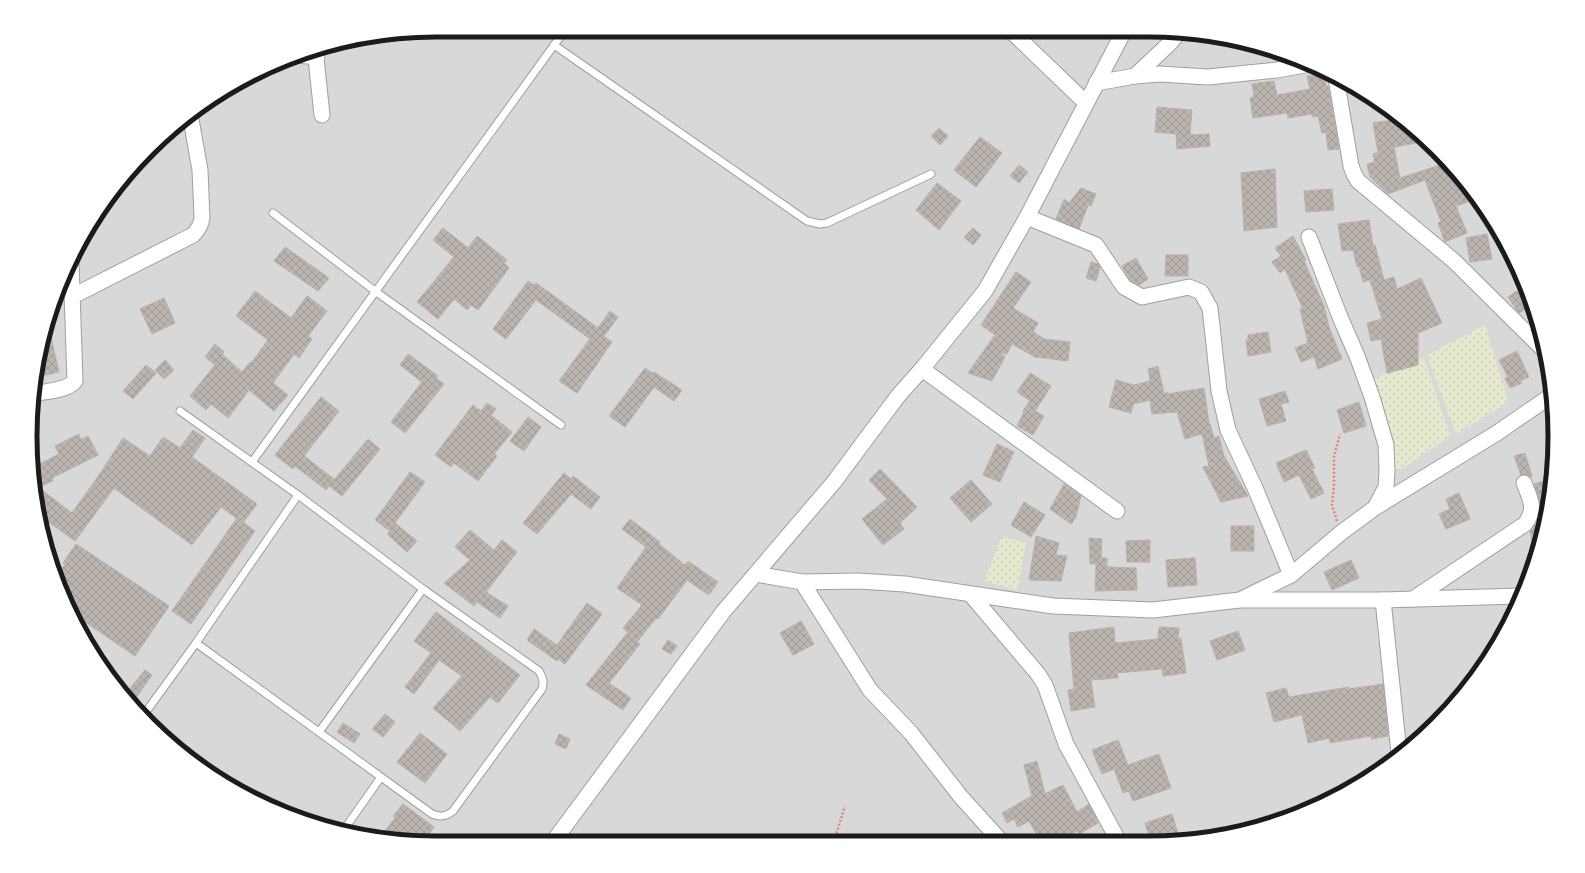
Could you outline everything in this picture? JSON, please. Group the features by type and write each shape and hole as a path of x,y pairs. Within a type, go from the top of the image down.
{"street":[{"path":"1018,37 1086,103"},
{"path":"557,836 710,630 834,482 898,396 922,369 985,291 1027,217 1121,37"},
{"path":"1135,76 1174,38"},
{"path":"316,56 322,115"},
{"path":"1096,83 1135,76 1160,74 1208,77 1277,70 1298,66"},
{"path":"1337,85 1351,166 1358,181 1454,261 1536,342"},
{"path":"73,296 193,235 197,230 201,224 202,218 200,170 191,121"},
{"path":"1027,217 1096,245 1124,287 1142,297 1189,287 1201,292 1210,308 1219,391 1228,430 1260,501 1291,576"},
{"path":"1309,237 1357,356 1372,397 1386,445 1386,487 1376,507"},
{"path":"39,393 66,387 72,385 75,381 72,274"},
{"path":"922,369 1116,511"},
{"path":"1240,600 1291,576 1342,532 1376,507 1497,433 1546,399"},
{"path":"1413,599 1525,524 1531,516 1532,506 1524,483"},
{"path":"756,574 802,582 858,581 897,584 1053,606 1153,610 1240,600 1383,600 1515,596"},
{"path":"802,582 870,690 911,733 961,797 996,836"},
{"path":"971,595 1038,674 1045,685 1066,744 1116,836"},
{"path":"1383,600 1398,748"}],"lane":[{"path":"252,462 559,37"},
{"path":"554,45 813,224 827,223 931,174"},
{"path":"273,214 375,291 561,425"},
{"path":"180,411 298,495 423,589 539,671 543,677 544,683 542,689 453,811 446,816 439,816 432,814 196,643"},
{"path":"147,711 196,643 298,495"},
{"path":"319,732 423,589"},
{"path":"347,825 381,777"}],"path":[{"path":"1340,434 1334,457 1332,505 1334,515 1342,532"},
{"path":"836,836 845,806"}],"shaded area":[{"path":"410,38 1175,38 1201,40 1252,51 1277,58 1325,78 1370,104 1392,120 1412,136 1449,173 1481,215 1494,237 1507,260 1527,308 1545,384 1548,436 1547,463 1545,489 1534,540 1527,565 1507,613 1481,658 1449,700 1412,737 1370,769 1325,795 1301,806 1252,822 1201,833 1148,836 410,835 384,833 333,822 308,815 260,795 215,769 173,737 154,719 136,700 104,658 78,613 58,565 40,489 37,436 40,384 58,308 78,260 104,215 120,193 136,173 173,136 215,104 260,78 284,67 308,58 359,45 384,40"}],"green space":[{"path":"1485,325 1508,402 1456,434 1427,355"},
{"path":"1424,357 1450,436 1397,472 1369,381"},
{"path":"1002,536 1026,543 1017,590 984,581"}],"building":[{"path":"1317,74 1324,78 1326,86 1328,86 1339,149 1328,150 1326,132 1322,133 1318,116 1313,117 1312,114 1288,118 1287,113 1253,118 1250,98 1254,97 1252,84 1274,81 1277,95 1310,89 1307,76"},
{"path":"1157,107 1192,110 1190,135 1209,134 1210,146 1177,149 1176,134 1155,132"},
{"path":"1392,120 1419,143 1394,147 1400,178 1441,165 1449,173 1471,201 1456,206 1467,233 1445,242 1438,223 1441,222 1425,180 1388,194 1370,177 1367,164 1375,162 1373,154 1378,153 1373,123"},
{"path":"939,128 948,136 940,145 931,136"},
{"path":"980,137 1002,153 976,187 954,170"},
{"path":"1019,165 1028,172 1019,183 1010,176"},
{"path":"1275,169 1277,227 1244,231 1241,173"},
{"path":"937,183 961,201 939,230 916,210"},
{"path":"1081,188 1096,194 1091,206 1088,205 1079,229 1056,219 1064,199 1069,203"},
{"path":"1332,189 1334,210 1306,212 1304,191"},
{"path":"1369,220 1373,246 1375,245 1384,280 1394,277 1397,289 1421,278 1442,323 1418,333 1418,365 1387,373 1381,339 1371,341 1367,323 1382,319 1370,280 1363,282 1359,266 1357,267 1353,250 1342,251 1338,224"},
{"path":"443,228 468,248 477,236 507,260 504,263 509,268 478,310 471,305 467,310 454,299 438,319 417,302 454,257 433,240"},
{"path":"973,228 981,235 973,245 964,237"},
{"path":"1487,234 1492,259 1470,262 1466,238"},
{"path":"1293,236 1306,260 1304,261 1324,306 1329,327 1342,359 1318,369 1314,357 1301,362 1295,348 1308,343 1300,309 1303,309 1285,269 1280,273 1272,262 1281,256 1275,248"},
{"path":"285,247 329,278 318,291 274,261"},
{"path":"1166,255 1188,255 1188,276 1165,276"},
{"path":"1136,258 1148,279 1139,285 1130,280 1122,266"},
{"path":"1091,262 1098,264 1100,267 1096,281 1086,278"},
{"path":"1016,272 1031,282 1013,308 1038,323 1033,332 1044,339 1070,342 1068,361 1035,357 1012,344 1007,354 999,353 1005,357 992,381 968,373 995,335 981,325"},
{"path":"528,281 534,285 536,283 598,328 610,311 618,317 604,336 612,342 577,393 559,381 590,339 536,300 506,339 493,329"},
{"path":"255,291 291,318 307,296 327,311 308,336 312,339 299,358 294,354 273,383 288,395 274,411 249,390 228,418 211,404 206,410 190,396 215,365 205,357 215,344 224,352 222,354 242,372 250,362 251,363 268,340 236,316"},
{"path":"1517,291 1527,308 1519,313 1508,297"},
{"path":"164,298 175,323 152,334 140,309"},
{"path":"1268,332 1271,352 1248,356 1246,340 1248,340 1248,335"},
{"path":"50,337 59,372 42,376 45,359"},
{"path":"1517,351 1529,377 1520,381 1522,383 1510,388 1505,378 1508,377 1499,360"},
{"path":"408,354 438,376 436,378 444,384 405,433 391,422 422,382 400,365"},
{"path":"165,360 174,370 164,379 155,370"},
{"path":"146,365 156,373 133,399 123,391"},
{"path":"1158,366 1164,393 1168,394 1204,388 1209,424 1214,438 1219,436 1224,456 1248,496 1221,502 1203,467 1209,466 1202,434 1185,439 1177,412 1152,414 1150,400 1133,404 1131,413 1109,407 1116,380 1134,385 1150,381 1148,369"},
{"path":"645,368 682,390 674,401 654,387 625,427 609,416"},
{"path":"1030,373 1051,386 1035,411 1044,416 1033,435 1017,426 1024,412 1023,411 1030,401 1017,392"},
{"path":"1285,391 1289,402 1281,404 1286,421 1267,426 1259,399"},
{"path":"321,397 339,411 304,456 334,479 326,490 295,466 293,469 275,455"},
{"path":"1359,402 1366,426 1344,433 1337,410"},
{"path":"487,403 496,409 491,415 512,432 494,454 497,456 478,481 454,463 451,467 435,455 473,405 481,411"},
{"path":"528,417 541,427 524,451 510,441"},
{"path":"193,430 205,438 192,457 257,504 243,523 221,507 192,545 114,488 75,541 46,520 40,488 72,513 123,438 150,456 163,437 180,448"},
{"path":"79,434 81,440 88,436 98,455 52,478 53,481 40,486 38,465 59,454 55,446"},
{"path":"368,439 380,449 342,496 329,486"},
{"path":"997,444 1014,452 1000,482 983,475"},
{"path":"1306,450 1315,468 1312,469 1324,493 1311,499 1299,475 1284,482 1276,463"},
{"path":"1525,453 1532,476 1530,477 1526,474 1521,475 1514,456"},
{"path":"880,469 917,507 900,523 904,529 883,545 862,519 887,499 869,480"},
{"path":"410,472 425,482 395,523 417,541 407,552 387,534 390,531 375,520"},
{"path":"564,473 571,479 573,476 600,497 591,509 571,494 537,534 523,523"},
{"path":"971,480 992,504 971,522 950,498"},
{"path":"1546,480 1542,506 1534,484"},
{"path":"1064,484 1081,496 1076,517 1071,524 1050,509"},
{"path":"1459,493 1470,519 1446,529 1439,514 1450,509 1446,499"},
{"path":"1024,502 1045,515 1031,537 1011,525"},
{"path":"237,518 255,531 191,624 172,611"},
{"path":"630,519 660,542 659,544 685,565 688,561 718,582 709,595 687,580 658,619 656,618 637,642 640,644 609,683 631,698 623,710 586,685 628,632 623,628 642,605 617,588 646,547 622,529"},
{"path":"1538,524 1534,540 1532,540 1530,531"},
{"path":"1231,526 1254,526 1254,551 1231,551"},
{"path":"470,530 494,550 502,540 517,552 486,592 508,606 500,618 477,602 474,606 444,583 470,560 455,547"},
{"path":"1036,536 1059,543 1056,555 1067,556 1061,581 1029,580"},
{"path":"1089,538 1102,539 1101,558 1107,558 1107,567 1136,568 1137,590 1095,591 1096,564 1090,564"},
{"path":"1150,540 1150,562 1127,562 1126,541"},
{"path":"76,544 169,606 135,656 82,620 60,571 65,564 63,563"},
{"path":"1195,558 1197,585 1168,587 1166,560"},
{"path":"1351,560 1359,578 1332,590 1324,572"},
{"path":"587,603 602,614 565,664 558,659 557,661 527,640 534,629 557,645"},
{"path":"436,612 520,675 498,703 490,697 460,731 433,708 462,676 439,660 414,694 405,687 431,653 414,641"},
{"path":"801,621 814,644 793,655 780,633"},
{"path":"1114,627 1115,643 1158,639 1159,627 1179,628 1178,639 1181,638 1186,673 1163,676 1162,669 1117,673 1118,678 1091,680 1095,707 1071,711 1068,690 1074,689 1069,633"},
{"path":"1238,631 1245,650 1217,660 1210,641"},
{"path":"668,640 677,646 671,654 662,649"},
{"path":"145,670 152,675 135,699 128,691"},
{"path":"1383,684 1388,736 1371,739 1371,736 1330,743 1329,738 1308,743 1302,715 1274,722 1266,693 1286,688 1289,697 1349,687 1349,689"},
{"path":"385,714 395,722 383,737 372,729"},
{"path":"343,723 360,734 354,743 337,732"},
{"path":"420,733 447,754 425,783 397,762"},
{"path":"559,734 570,739 566,749 555,744"},
{"path":"1118,740 1128,765 1159,754 1171,788 1133,801 1129,791 1123,793 1114,769 1102,774 1092,750"},
{"path":"1037,761 1045,794 1063,785 1077,812 1089,804 1098,823 1079,834 1077,831 1069,836 1038,836 1029,821 1018,827 1014,819 1007,823 1002,813 1032,796 1024,765"},
{"path":"403,804 434,827 429,834 432,836 384,833 395,818 393,816"},
{"path":"1172,814 1178,835 1149,836 1145,823"}]}
